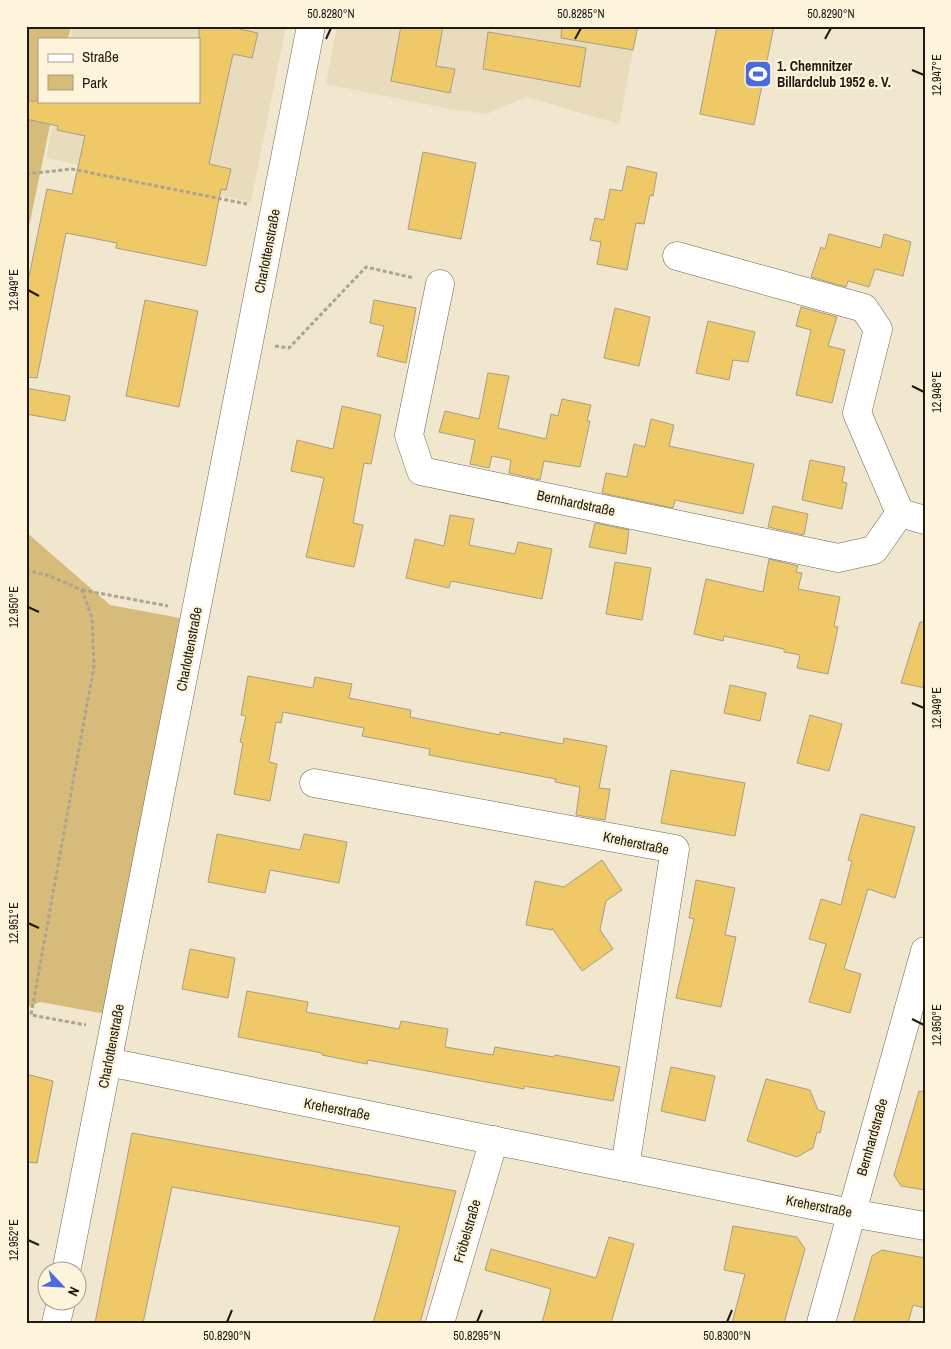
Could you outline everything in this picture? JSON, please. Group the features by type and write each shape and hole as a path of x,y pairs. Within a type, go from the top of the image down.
{"street":[{"name":"Charlottenstraße","path":"68,1262 311,26"},
{"name":"Bernhardstraße","path":"440,284 409,435 421,471 838,558 874,550 912,516 857,413 878,330 864,308 677,256"},
{"name":"Kreherstraße","path":"314,782 675,849 625,1167"},
{"name":"Bernhardstraße","path":"821,1323 925,951"},
{"name":"Kreherstraße","path":"108,1062 851,1213 925,1226"},
{"name":"Fröbelstraße","path":"440,1323 494,1140"}],"path":[{"path":"26,174 72,170 275,210"},
{"path":"249,342 289,348 366,267 440,284"},
{"path":"26,570 50,576 82,590 196,612"},
{"path":"31,1015 94,666 92,618 82,590"},
{"path":"26,1014 114,1030"}],"shaded area":[{"path":"72,26 286,26 251,202 46,158 57,102 200,102 200,38 70,38"},
{"path":"337,26 638,26 619,124 526,97 487,114 451,109 326,84"}],"green space":[{"path":"26,26 71,26 68,38 38,38 38,102 55,102 26,241"},
{"path":"26,532 110,605 180,618 106,1014 40,1002 26,1008"}],"building":[{"path":"199,26 226,26 258,33 252,58 233,54 209,164 231,169 226,190 221,189 206,266 116,248 117,243 66,233 37,378 26,377 26,291 47,189 72,194 85,136 57,130 58,126 26,119 26,101 200,102"},
{"path":"401,26 443,26 436,66 455,69 450,93 391,81"},
{"path":"562,26 638,26 633,50 561,38"},
{"path":"717,26 774,26 754,125 700,114"},
{"path":"488,32 586,48 580,87 483,69"},
{"path":"423,152 476,163 461,239 408,229"},
{"path":"627,166 657,173 653,196 650,195 644,224 636,223 627,270 597,264 601,242 590,240 595,218 604,220 610,189 622,191"},
{"path":"829,234 881,248 884,234 911,242 903,276 875,269 869,287 848,281 846,287 811,277 821,247 825,249"},
{"path":"145,300 198,311 179,407 126,396"},
{"path":"374,300 416,308 406,363 377,356 384,326 370,323"},
{"path":"801,307 837,317 828,346 845,350 832,403 796,395 811,330 796,326"},
{"path":"615,308 650,317 639,366 604,358"},
{"path":"708,321 755,332 748,362 733,360 729,380 696,373"},
{"path":"488,373 509,376 498,428 546,439 551,414 558,416 562,399 591,405 587,421 590,421 580,467 544,461 540,480 509,473 511,460 492,456 489,468 470,464 475,440 439,432 445,411 479,419"},
{"path":"26,388 70,396 65,421 26,414"},
{"path":"342,406 381,415 371,464 364,463 353,523 363,525 354,567 306,557 324,478 291,471 297,440 333,449"},
{"path":"651,419 674,425 669,446 754,464 743,514 675,500 673,508 602,493 606,473 627,477 634,444 645,447"},
{"path":"810,460 845,467 842,482 847,483 842,509 802,500"},
{"path":"773,506 808,514 804,535 768,527"},
{"path":"450,515 474,519 469,545 515,554 518,542 552,549 542,599 451,581 449,588 406,578 415,539 444,546"},
{"path":"595,523 629,530 626,554 589,547"},
{"path":"769,559 798,566 796,572 802,573 798,589 840,597 834,626 838,627 828,674 797,668 800,655 784,652 784,649 724,636 723,641 694,634 706,579 763,592"},
{"path":"615,562 651,568 642,620 606,614"},
{"path":"920,622 925,622 925,688 901,683"},
{"path":"248,676 313,688 315,677 352,684 349,698 411,710 410,717 500,735 500,732 563,744 564,738 607,746 599,788 610,789 605,820 576,815 580,787 555,782 556,779 429,755 430,749 362,736 364,728 283,712 281,723 276,722 269,762 277,764 270,801 234,794 243,743 240,742 246,716 241,715"},
{"path":"730,685 766,693 760,721 724,713"},
{"path":"810,715 842,724 829,771 797,763"},
{"path":"671,770 745,783 735,836 661,823"},
{"path":"861,814 915,827 895,898 868,889 844,969 861,974 850,1013 809,1002 826,944 809,939 821,899 841,905 852,861 848,860"},
{"path":"217,834 300,850 304,834 347,842 339,883 270,870 265,893 208,882"},
{"path":"602,860 622,890 606,901 600,930 613,949 582,971 552,928 552,930 526,925 535,881 564,887"},
{"path":"696,880 735,888 725,935 736,937 721,1007 676,998 694,919 689,918"},
{"path":"190,949 235,958 228,998 182,989"},
{"path":"247,991 308,1002 306,1012 399,1029 401,1021 448,1029 445,1047 493,1055 495,1047 554,1057 555,1055 620,1067 613,1101 524,1086 524,1089 368,1060 367,1064 322,1055 322,1053 238,1037"},
{"path":"671,1067 715,1076 705,1121 661,1111"},
{"path":"26,1074 53,1081 37,1163 26,1162"},
{"path":"766,1079 810,1090 818,1110 825,1112 820,1133 817,1132 813,1148 797,1157 747,1141"},
{"path":"919,1091 925,1092 925,1190 901,1186 894,1175"},
{"path":"132,1133 456,1191 420,1323 373,1323 400,1227 172,1187 143,1323 95,1323"},
{"path":"733,1226 797,1237 805,1249 784,1323 732,1323 745,1274 724,1270"},
{"path":"609,1237 634,1244 611,1323 542,1323 551,1289 485,1270 491,1249 596,1278"},
{"path":"882,1250 925,1258 925,1308 913,1305 908,1323 853,1323 872,1256"}],"place":[{"name":"1. Chemnitzer Billardclub 1952 e. V.","path":"758,74"}]}
